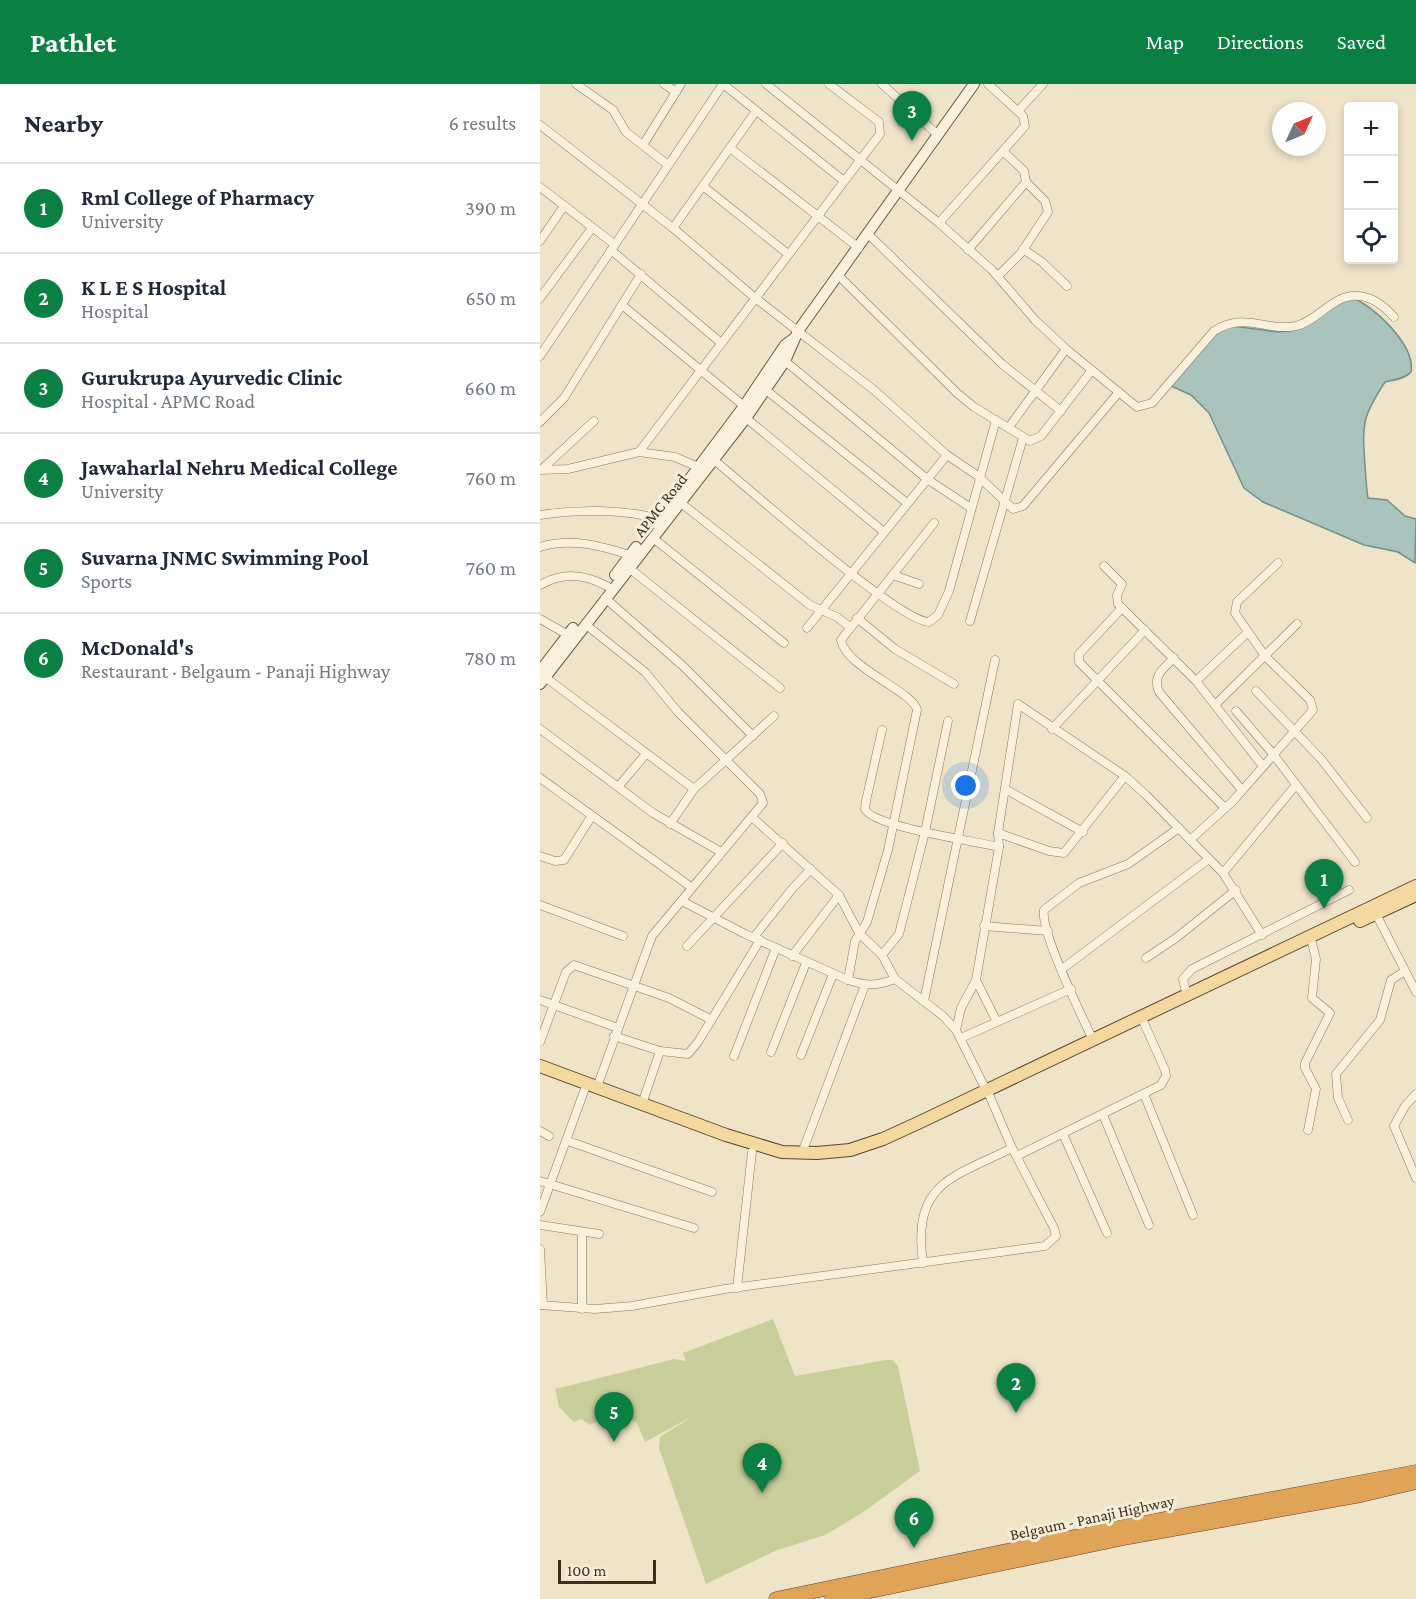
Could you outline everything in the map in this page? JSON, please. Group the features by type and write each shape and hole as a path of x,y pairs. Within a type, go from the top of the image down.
{"highway":[{"name":"Belgaum - Panaji Highway","path":"777,1599 1161,1519 1380,1481 1416,1472"},
{"name":"Belgaum - Panaji Highway","path":"832,1599 1129,1537 1361,1495 1416,1482"}],"main road":[{"path":"540,1066 752,1152 800,1161 830,1160 857,1155 887,1145 1093,1040 1416,886"},
{"path":"540,1074 642,1104 756,1146 802,1153 850,1150 1144,1023 1416,895"}],"street":[{"path":"576,84 613,110 626,132 668,165"},
{"path":"664,84 676,92"},
{"path":"643,145 681,84"},
{"path":"540,356 543,346 723,84 844,181"},
{"path":"766,84 900,189 998,276 1035,320 1066,349 1137,407 1148,406 1214,331 1227,323 1246,321 1296,326 1339,300 1358,296 1383,306 1394,317"},
{"path":"639,452 754,297 878,137 880,125 830,84"},
{"path":"882,84 937,134"},
{"path":"939,223 1025,126 1026,121 1018,111 988,84"},
{"path":"1018,111 1043,84"},
{"name":"APMC Road","path":"542,677 630,555 660,519 744,406 785,345 796,335 839,276 971,85"},
{"path":"674,228 756,111"},
{"path":"540,125 674,228 796,335 874,390 947,455 978,476 1016,510 1023,506 1119,392"},
{"path":"730,148 815,217 859,248"},
{"path":"998,276 1023,249 1048,213 1045,201 1026,182 1024,171 1004,152"},
{"path":"968,250 1026,182"},
{"path":"703,186 788,254"},
{"path":"540,187 592,228 720,342"},
{"path":"540,241 543,229 564,206"},
{"path":"540,298 592,228"},
{"path":"868,234 1002,364 1061,411"},
{"path":"1023,249 1042,262 1067,286"},
{"path":"540,422 564,398 641,274"},
{"path":"839,276 957,393 1023,438 1037,440 1092,370"},
{"path":"622,305 744,406"},
{"name":"APMC Road","path":"571,636 585,624 746,418 785,361 796,335"},
{"path":"1009,427 1066,349"},
{"path":"785,361 927,479 971,508"},
{"path":"766,390 907,503"},
{"path":"746,418 884,532"},
{"path":"714,460 878,593 925,622 935,620 949,591 978,476 996,420"},
{"path":"541,469 594,421"},
{"path":"970,621 1023,438"},
{"path":"541,469 568,469 639,452 675,457 698,467"},
{"path":"807,628 820,609 947,455"},
{"path":"681,503 810,605 837,617 850,627"},
{"path":"540,515 590,512 640,514 660,519"},
{"path":"848,980 859,933 867,922 876,896 904,780 916,706 909,698 878,680 843,647 841,640 934,523"},
{"path":"653,538 784,643"},
{"path":"540,548 560,543 579,543 630,555"},
{"path":"1190,840 1225,808 1311,714 1312,705 1306,695 1265,656 1246,633 1235,613 1235,605 1278,563"},
{"path":"1104,566 1122,584 1117,600 1122,608 1196,681 1262,765"},
{"path":"629,568 780,688"},
{"path":"894,574 919,584"},
{"path":"540,585 573,575 594,579 607,586"},
{"path":"605,598 683,666 753,736"},
{"path":"1122,608 1077,658 1097,681 1225,808"},
{"path":"857,618 895,649 954,684"},
{"path":"540,620 571,636"},
{"path":"540,1212 589,1087 618,1028 652,936 691,887 753,818 760,809 763,799 678,712 645,672 585,624"},
{"path":"1215,705 1297,624"},
{"path":"1052,729 1145,630"},
{"path":"1196,681 1246,633"},
{"path":"1174,658 1158,675 1156,685 1159,692 1242,790"},
{"path":"924,1001 995,660"},
{"path":"542,677 694,789"},
{"path":"1256,691 1295,730 1367,818"},
{"path":"956,1030 961,1008 976,980 999,847 998,833 1018,704 1125,776 1223,873 1236,890 1262,935"},
{"path":"1236,711 1273,754 1355,862"},
{"path":"670,824 694,789 774,716"},
{"path":"882,955 899,934 925,832 948,721"},
{"path":"540,729 670,824 721,852"},
{"path":"882,730 865,809 874,819 893,826 959,837 999,847"},
{"path":"618,787 646,754"},
{"path":"998,833 1057,854 1069,850 1125,776"},
{"path":"540,778 691,887"},
{"path":"1223,873 1296,785"},
{"path":"1005,789 1083,832"},
{"path":"540,856 555,861 564,860 591,817"},
{"path":"540,1249 542,1305 582,1309 632,1306 737,1288 1051,1244 1056,1236 956,1030 895,979 882,955 859,933 839,895 812,868 753,818"},
{"path":"1093,1040 1062,969 1048,931 1044,910 1054,900 1089,878 1128,864 1179,828"},
{"path":"687,946 783,843"},
{"path":"1062,969 1209,859"},
{"path":"614,1036 660,1051 688,1053 698,1042 757,938 792,889 812,868"},
{"path":"1146,958 1236,890"},
{"path":"1187,996 1182,985 1188,972 1349,890"},
{"path":"792,956 839,895"},
{"path":"682,901 806,963 848,980 865,986 895,979"},
{"path":"540,904 623,936"},
{"path":"1376,914 1416,992"},
{"path":"984,926 1048,931"},
{"path":"1308,1130 1316,1089 1305,1068 1305,1063 1330,1013 1312,998 1316,959 1312,943"},
{"path":"734,1056 776,948"},
{"path":"771,1052 806,963"},
{"path":"540,1042 566,972 572,966 579,966 669,998 710,1019"},
{"path":"1348,1120 1338,1098 1336,1074 1380,1020 1391,980 1405,971"},
{"path":"801,1055 833,974"},
{"path":"976,980 997,1022"},
{"path":"802,1153 865,986"},
{"path":"961,1038 1071,990"},
{"path":"540,1000 618,1028"},
{"path":"1017,1156 1161,1085 1166,1076 1144,1023"},
{"path":"642,1104 660,1051"},
{"path":"1144,1094 1193,1215"},
{"path":"1415,1173 1394,1126 1405,1106 1416,1094"},
{"path":"1103,1114 1149,1225"},
{"path":"540,1131 549,1136"},
{"path":"1063,1134 1107,1233"},
{"path":"568,1141 712,1192"},
{"path":"923,1263 921,1229 932,1194 951,1179 1012,1148"},
{"path":"737,1288 752,1152"},
{"path":"540,1181 694,1228"},
{"path":"540,1225 598,1234"},
{"path":"582,1232 582,1309"}],"green space":[{"path":"773,1319 795,1376 893,1360 898,1366 920,1471 862,1513 825,1535 775,1551 706,1584 659,1448 660,1437 693,1416 645,1442 637,1423 623,1415 613,1398 602,1403 608,1416 590,1425 581,1419 574,1422 559,1407 555,1389 674,1359 686,1361 683,1353"}],"water":[{"path":"1350,297 1380,316 1399,338 1411,361 1411,372 1402,378 1385,382 1377,394 1365,421 1364,440 1368,498 1387,500 1405,516 1416,519 1415,563 1398,552 1364,545 1263,502 1244,488 1209,413 1191,395 1171,386 1215,331 1233,326 1277,332 1296,330"}],"place":[{"name":"Gurukrupa Ayurvedic Clinic","path":"912,141"},
{"name":"Rml College of Pharmacy","path":"1324,909"},
{"name":"K L E S Hospital","path":"1016,1413"},
{"name":"Suvarna JNMC Swimming Pool","path":"614,1442"},
{"name":"Jawaharlal Nehru Medical College","path":"762,1493"},
{"name":"McDonald's","path":"914,1548"}]}
